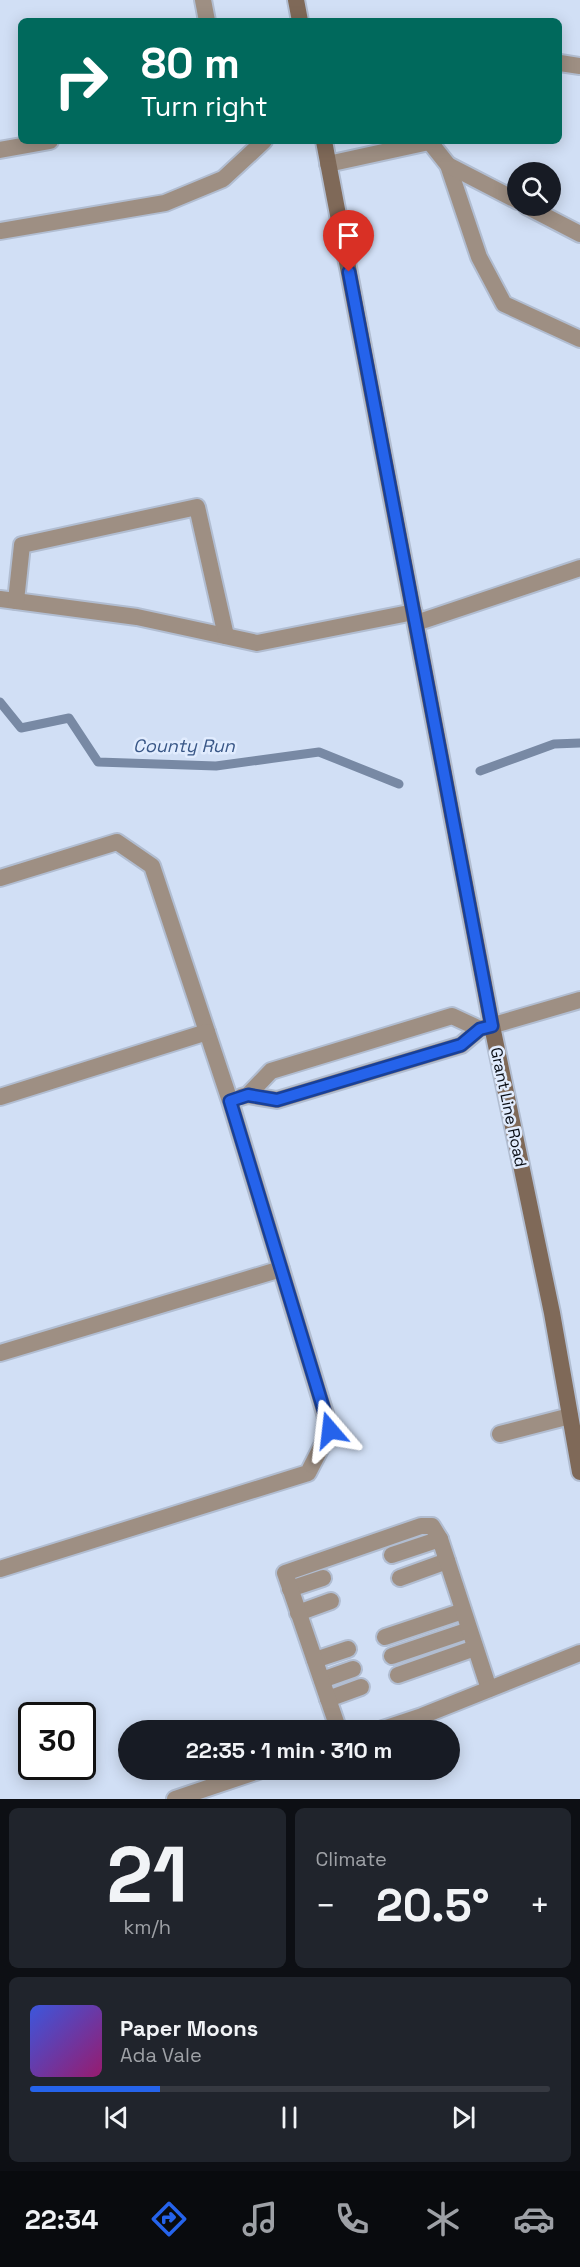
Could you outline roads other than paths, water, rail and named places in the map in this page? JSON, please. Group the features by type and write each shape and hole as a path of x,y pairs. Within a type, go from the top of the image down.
{"main road":[{"path":"296,0 299,18"},
{"name":"Grant Line Road","path":"324,144 415,618 486,1027 552,1313 580,1472"}],"street":[{"path":"202,0 206,18"},
{"path":"562,63 580,66"},
{"path":"0,150 33,144"},
{"path":"0,231 165,202 223,179 261,144"},
{"path":"328,165 416,144"},
{"path":"431,144 448,165 479,256 504,304 580,339"},
{"path":"448,165 507,195"},
{"path":"545,216 580,234"},
{"path":"226,636 197,507 22,545 8,600 137,617 257,643 415,618 580,568"},
{"path":"0,878 117,842 152,866 230,1101 330,1430 308,1473 0,1569"},
{"path":"248,1095 277,1100 461,1045 486,1027 580,1000"},
{"path":"230,1101 248,1095 271,1071 452,1016 486,1027"},
{"path":"0,1097 207,1032"},
{"path":"0,1353 280,1269"},
{"path":"500,1434 570,1416"},
{"path":"335,1720 285,1574 421,1526 432,1526 440,1539 489,1689"},
{"path":"392,1555 440,1539"},
{"path":"400,1578 447,1561"},
{"path":"290,1589 323,1578"},
{"path":"298,1613 331,1601"},
{"path":"385,1636 463,1611"},
{"path":"392,1656 470,1630"},
{"path":"398,1675 475,1648"},
{"path":"315,1660 348,1649"},
{"path":"406,1720 580,1653"},
{"path":"322,1680 353,1669"},
{"path":"328,1699 361,1687"},
{"path":"175,1799 231,1780"}],"waterway":[{"name":"County Run","path":"0,702 21,728 69,718 98,762 216,766 319,752 399,784"},
{"name":"County Run","path":"480,771 554,744 580,743"}]}
